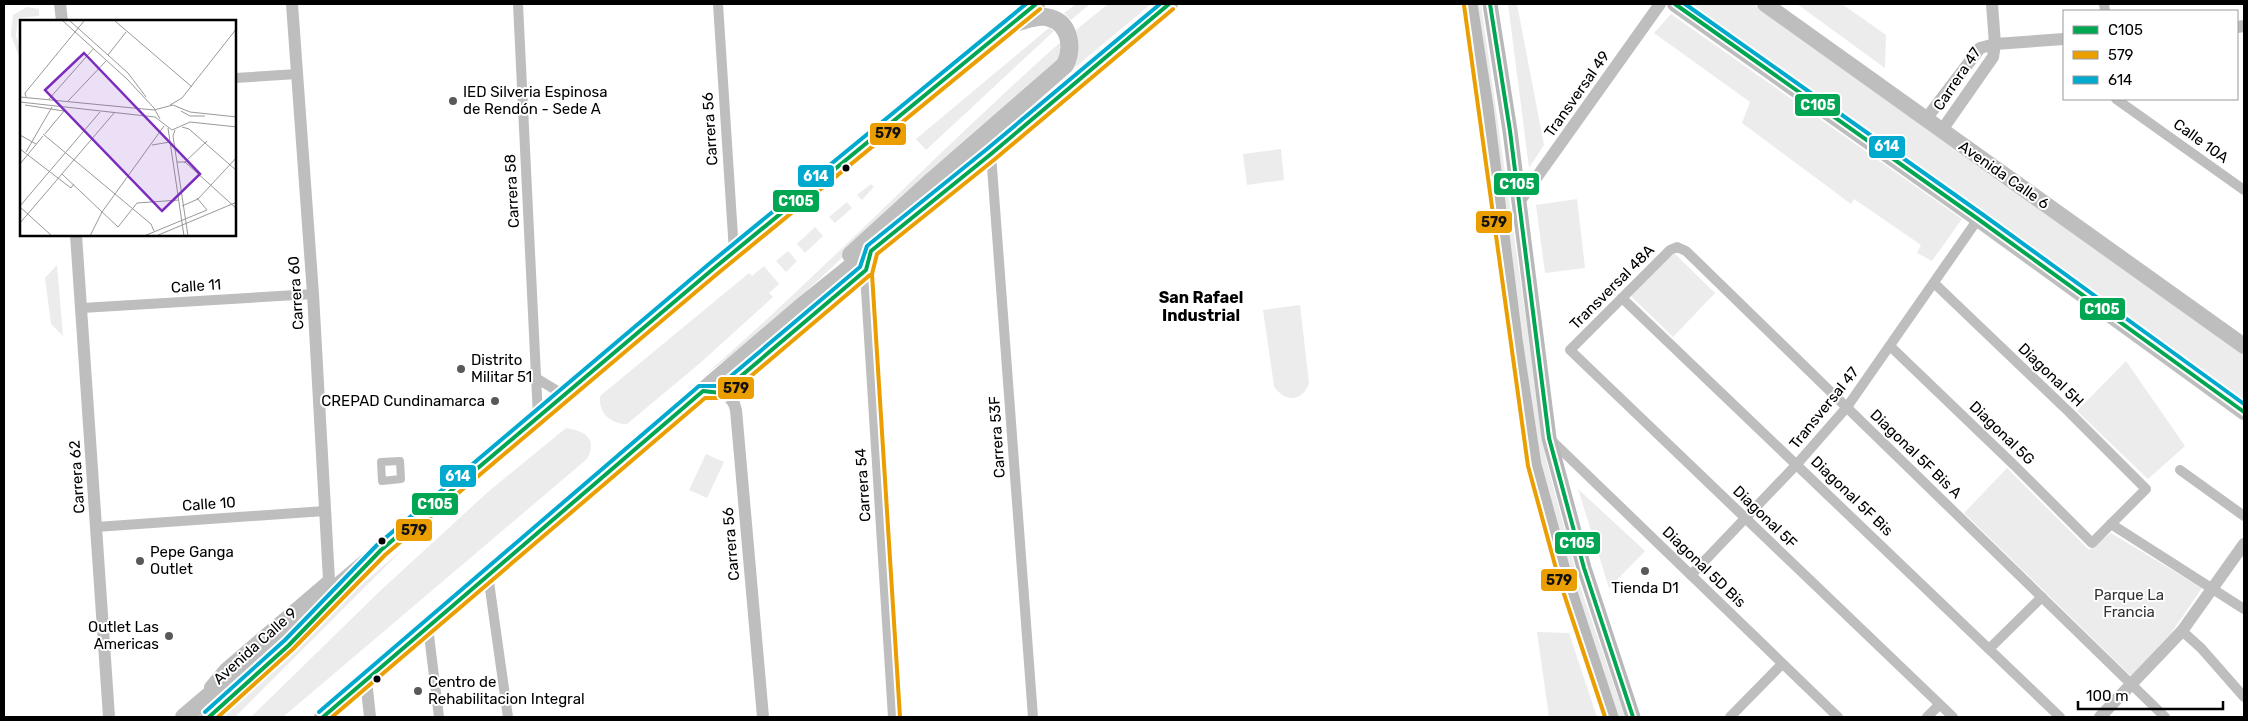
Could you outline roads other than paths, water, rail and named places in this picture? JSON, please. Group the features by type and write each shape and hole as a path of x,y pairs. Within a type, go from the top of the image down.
{"highway":[{"name":"Avenida Calle 9","path":"185,716 734,252 1036,4"},
{"path":"323,717 800,308 991,154 1169,4"},
{"path":"800,308 880,226 1065,65 1069,57 1070,42 1065,30 1056,21 1041,17 1012,24"},
{"path":"329,580 381,550"},
{"path":"209,717 289,645 381,550"}],"main road":[{"path":"1470,4 1486,107 1514,339 1534,465 1564,574 1611,717"},
{"path":"1490,4 1510,131 1549,438 1584,568 1633,717"},
{"path":"1675,4 1978,219 2244,412"},
{"name":"Avenida Calle 6","path":"1764,4 2244,346"}],"street":[{"path":"60,4 62,20"},
{"name":"Carrera 60","path":"292,4 313,294 329,580"},
{"name":"Carrera 58","path":"518,4 538,417"},
{"name":"Carrera 56","path":"718,4 734,252"},
{"name":"Transversal 49","path":"1519,202 1660,4"},
{"name":"Carrera 47","path":"1942,130 1990,62 1995,44 1992,4"},
{"path":"1995,44 2063,39"},
{"name":"Carrera 47","path":"1926,119 1976,52 1985,46 1995,44"},
{"path":"236,78 297,74"},
{"name":"Calle 10A","path":"2117,100 2244,190"},
{"name":"Carrera 53F","path":"991,154 1033,717"},
{"name":"Transversal 47","path":"1691,575 1797,464 1847,407 1978,219"},
{"name":"Carrera 62","path":"76,236 109,717"},
{"name":"Transversal 48A","path":"1570,350 1670,250 1677,247"},
{"name":"Diagonal 5F Bis A","path":"1677,247 1686,251 2165,717"},
{"name":"Carrera 54","path":"871,252 866,270 894,717"},
{"path":"703,391 721,393 866,270"},
{"name":"Diagonal 5H","path":"1934,283 2069,412 2146,489 2111,524"},
{"name":"Calle 11","path":"82,308 313,294"},
{"name":"Diagonal 5F Bis","path":"1622,298 2060,717"},
{"name":"Diagonal 5G","path":"1890,346 2092,543 2111,524"},
{"name":"Diagonal 5F","path":"1570,350 1953,717"},
{"path":"536,378 564,395"},
{"name":"Carrera 56","path":"721,393 733,401 736,410 762,717"},
{"name":"Diagonal 5D Bis","path":"1549,438 1838,717"},
{"path":"2180,470 2244,516"},
{"name":"Calle 10","path":"96,527 325,511"},
{"path":"2111,524 2244,609"},
{"path":"2100,717 2182,631 2244,544"},
{"path":"488,575 508,717"},
{"name":"Avenida Calle 9","path":"185,716 225,669 329,580"},
{"path":"1989,649 2042,597"},
{"path":"428,627 439,717"},
{"path":"2182,631 2201,648 2244,697"},
{"path":"1733,716 1782,664"},
{"path":"366,680 370,717"},
{"path":"1927,717 1940,705"}],"place":[{"name":"IED Silveria Espinosa de Rendón - Sede A","path":"453,101"},
{"name":"Distrito Militar 51","path":"461,369"},
{"name":"CREPAD Cundinamarca","path":"495,401"},
{"name":"Pepe Ganga Outlet","path":"140,561"},
{"name":"Tienda D1","path":"1645,571"},
{"name":"Outlet Las Americas","path":"169,636"},
{"name":"Centro de Rehabilitacion Integral","path":"418,691"}],"district":[{"name":"San Rafael Industrial","path":"1201,306"}],"park label":[{"name":"Parque La Francia","path":"2129,604"}]}
